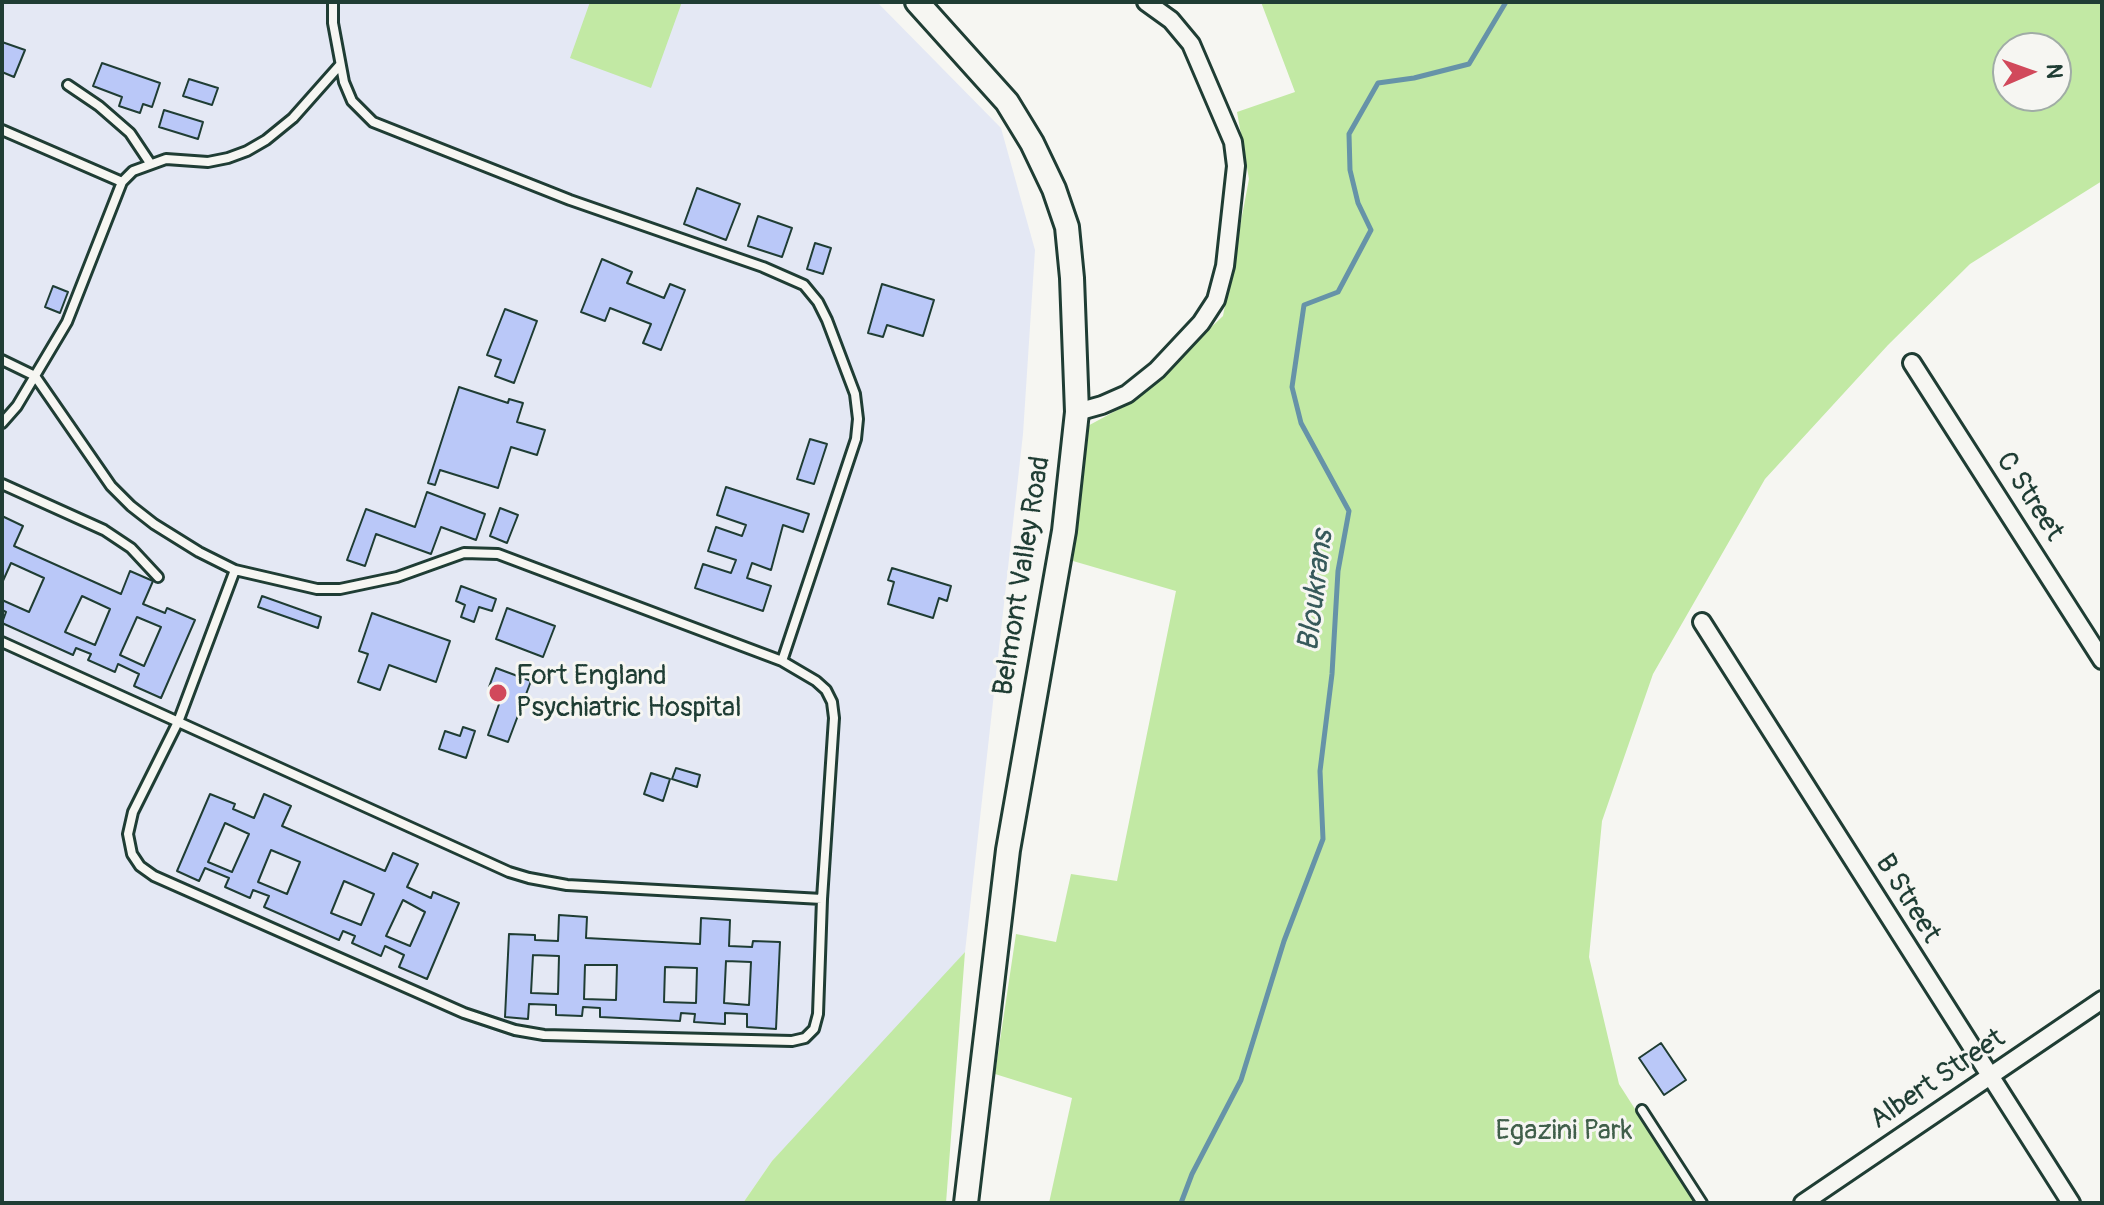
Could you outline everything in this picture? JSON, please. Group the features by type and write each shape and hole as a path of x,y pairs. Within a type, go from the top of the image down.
{"street":[{"name":"Belmont Valley Road","path":"917,2 1007,102 1032,143 1054,189 1067,227 1072,278 1077,412 1064,531 1008,850 966,1203"},
{"path":"1077,412 1127,394 1157,370 1201,323 1216,300 1225,266 1234,200 1236,166 1233,142 1191,44 1171,20 1146,2"},
{"name":"C Street","path":"1912,363 2102,660"},
{"name":"B Street","path":"1702,622 2071,1203"},
{"name":"Albert Street","path":"1803,1203 2102,1000"}],"lane":[{"path":"333,2 340,65 352,101 363,114 384,129 570,200 763,267 804,285 818,302 855,394 858,419 856,439 782,661"},
{"path":"2,423 17,406 67,322 122,182 133,171 166,159 208,162 247,151 293,118 340,65"},
{"path":"68,85 130,133 150,163"},
{"path":"2,130 122,182"},
{"path":"2,360 35,376 111,486 131,506 165,531 235,570 290,584 340,589 397,577 464,553 482,551 498,554 782,661 816,681 826,690 832,702 833,757 822,899 818,1014 814,1029 805,1038 792,1041 559,1035 515,1030 464,1013 154,876 140,866 132,854 128,834 133,812 178,722 235,570"},
{"path":"2,484 104,530 131,548 158,577"},
{"path":"2,642 509,872 567,885 822,899"},
{"path":"1642,1110 1702,1203"}],"shaded area":[{"name":"Fort England Psychiatric Hospital","path":"2,2 877,2 1001,128 1035,250 1023,434 965,952 884,1047 772,1161 743,1203 2,1203"}],"green space":[{"path":"590,2 682,2 651,88 570,58"},
{"name":"Egazini Park","path":"1261,2 2102,2 2102,181 1970,264 1888,345 1765,479 1653,674 1602,821 1589,957 1619,1084 1695,1203 1049,1203 1072,1098 995,1074 1016,934 1056,942 1071,874 1117,881 1176,591 1073,561 1084,428 1132,402 1223,316 1249,179 1237,112 1295,92"},
{"path":"965,952 946,1203 743,1203 772,1161"}],"building":[{"path":"2,42 25,50 14,77 2,72"},
{"path":"102,63 160,83 152,107 143,104 140,113 119,106 122,97 93,86"},
{"path":"189,79 218,88 212,105 183,96"},
{"path":"164,110 203,122 198,139 159,127"},
{"path":"697,188 740,204 726,240 684,224"},
{"path":"758,216 792,228 782,257 748,246"},
{"path":"815,243 831,248 823,274 807,269"},
{"path":"602,259 632,272 627,283 664,298 670,284 685,290 661,350 643,343 651,324 610,308 605,321 581,312"},
{"path":"882,284 934,300 923,336 887,325 883,337 868,333"},
{"path":"53,286 68,292 60,313 45,307"},
{"path":"505,309 537,321 514,383 495,376 501,360 487,355"},
{"path":"459,387 508,403 509,399 523,403 517,422 545,430 537,455 511,447 498,488 440,470 435,485 428,483"},
{"path":"810,439 827,444 814,484 797,479"},
{"path":"726,487 809,514 803,532 783,525 771,570 752,563 747,578 771,586 763,611 695,588 703,564 731,573 736,560 708,551 716,527 742,536 746,525 717,515"},
{"path":"427,492 485,514 476,540 441,527 431,554 376,534 365,566 347,560 366,509 415,527"},
{"path":"500,508 518,515 507,543 490,536"},
{"path":"2,516 23,526 14,546 121,594 130,571 153,581 143,604 165,613 167,608 195,620 161,698 134,686 139,674 118,664 115,672 88,660 91,654 76,648 73,655 2,623 6,612 2,610 2,600 29,612 44,578 11,563 2,583","holes":["82,596 110,609 95,645 65,632","137,617 161,627 144,666 120,655"]},
{"path":"892,568 951,586 947,601 939,598 933,618 888,604 894,582 888,580"},
{"path":"461,586 496,599 492,611 479,607 474,622 461,617 465,605 456,601"},
{"path":"262,596 321,617 318,628 258,607"},
{"path":"507,608 555,626 543,657 496,639"},
{"path":"372,613 450,641 436,682 389,665 380,690 358,682 368,654 359,651"},
{"path":"496,668 531,681 508,742 488,735 503,693 489,687"},
{"path":"463,727 475,731 466,758 439,749 445,731 460,736"},
{"path":"676,768 700,775 697,787 672,779"},
{"path":"651,773 670,779 663,801 644,794"},
{"path":"210,794 235,804 233,809 254,818 264,794 291,806 282,826 385,871 393,853 418,864 407,887 431,898 433,892 459,903 427,979 399,967 404,955 385,946 381,956 352,943 355,936 343,931 339,940 264,907 269,896 253,890 250,898 225,887 229,878 205,868 199,881 177,871","holes":["225,823 249,834 232,872 208,862","271,850 300,862 287,894 258,882","344,881 374,894 361,925 331,913","403,900 425,912 410,946 386,936"]},
{"path":"559,915 587,917 586,938 700,944 701,918 730,920 729,946 752,947 753,941 780,942 776,1029 747,1027 747,1014 725,1013 725,1024 694,1022 695,1014 681,1013 680,1021 600,1017 600,1008 583,1007 582,1016 556,1015 556,1005 529,1004 528,1019 505,1017 509,934 535,935 535,940 558,941","holes":["533,955 559,956 558,994 531,993","726,961 751,962 749,1005 724,1003","585,965 617,965 616,1000 584,999","665,967 697,968 696,1003 664,1002"]},
{"path":"1661,1043 1686,1080 1664,1095 1639,1058"}],"waterway":[{"name":"Bloukrans","path":"1181,1203 1192,1174 1241,1080 1284,941 1323,839 1320,771 1332,674 1338,571 1349,511 1301,423 1292,387 1304,305 1338,292 1371,230 1358,203 1350,170 1349,134 1378,83 1414,78 1469,64 1506,2"}],"place":[{"name":"Fort England Psychiatric Hospital","path":"498,693"}]}
